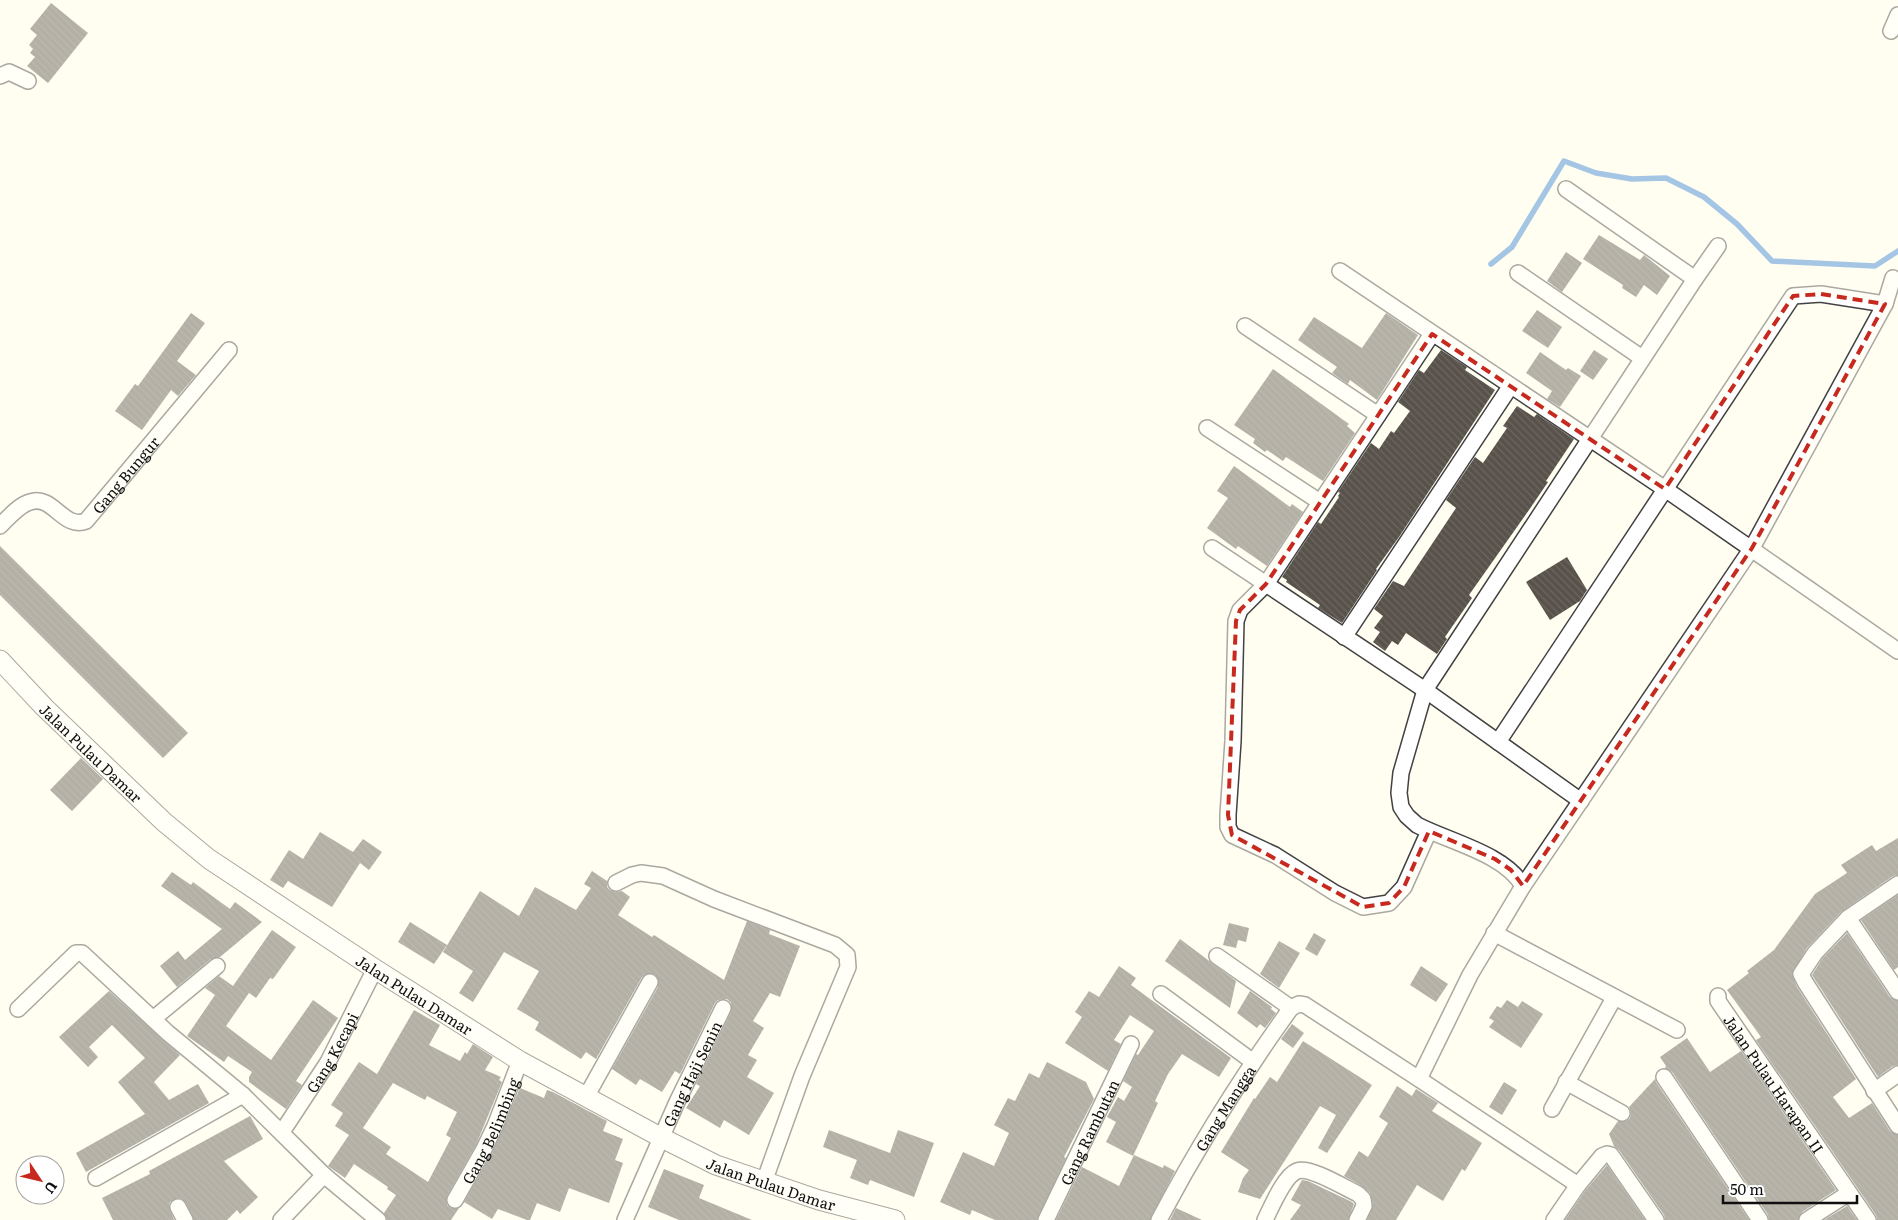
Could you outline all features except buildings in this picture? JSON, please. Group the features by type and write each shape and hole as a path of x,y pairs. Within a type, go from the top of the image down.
{"street":[{"path":"1892,31 1898,14"},
{"path":"0,76 7,72 28,81"},
{"path":"1566,189 1695,279"},
{"path":"1523,886 1511,870 1495,859 1417,825 1401,807 1398,793 1401,773 1425,690 1642,358 1718,246"},
{"path":"1340,271 1510,387 1666,489 1898,651"},
{"path":"1518,273 1642,358"},
{"path":"1419,1079 1452,1010 1494,933 1523,886 1752,548 1884,304 1893,278"},
{"path":"1498,742 1792,296 1821,294 1884,304"},
{"path":"1245,326 1378,415"},
{"path":"1429,831 1404,887 1389,903 1363,907 1334,893 1275,855 1232,835 1228,827 1228,815 1233,741 1236,621 1240,610 1266,584 1432,334"},
{"name":"Gang Bungur","path":"0,526 23,506 36,501 49,505 69,521 75,523 86,521 229,350"},
{"path":"1344,636 1510,387"},
{"path":"1208,428 1320,502"},
{"path":"1212,548 1425,690 1581,801"},
{"name":"Jalan Pulau Damar","path":"0,660 44,707 164,822 194,847 240,881 520,1061 586,1098 716,1165 871,1217 895,1220"},
{"path":"616,883 641,873 663,876 714,899 835,945 847,955 848,967 802,1076 764,1182"},
{"path":"1898,884 1848,918 1815,952 1802,971 1805,982 1898,1126"},
{"path":"1848,918 1896,983"},
{"path":"1494,933 1677,1030"},
{"path":"18,1009 76,953 81,952 190,1053 244,1095 324,1175 378,1220"},
{"path":"1217,956 1295,1006 1305,1005 1578,1186"},
{"path":"153,1019 217,966"},
{"name":"Gang Kecapi","path":"282,1132 328,1062 375,968"},
{"path":"586,1098 650,982"},
{"path":"1161,994 1252,1061"},
{"name":"Jalan Pulau Harapan II","path":"1718,996 1718,1000 1868,1220"},
{"path":"1552,1109 1614,998"},
{"name":"Gang Mangga","path":"1159,1220 1183,1174 1252,1061 1295,1006"},
{"name":"Gang Haji Senin","path":"625,1220 723,1008"},
{"name":"Gang Rambutan","path":"1046,1220 1130,1044"},
{"name":"Gang Belimbing","path":"455,1200 480,1157 495,1126 520,1061"},
{"path":"1874,1091 1898,1074"},
{"path":"1664,1077 1760,1220"},
{"path":"1566,1082 1622,1113"},
{"path":"96,1178 244,1095"},
{"path":"1554,1220 1602,1156 1607,1154 1611,1155 1656,1220"},
{"path":"1265,1220 1284,1184 1296,1171 1305,1170 1358,1194 1363,1199 1364,1206 1356,1220"},
{"path":"281,1220 324,1175"},
{"path":"1807,1220 1849,1193"}],"highlighted area":[{"path":"1821,294 1885,304 1752,548 1523,886 1511,870 1495,859 1429,831 1404,887 1389,903 1363,907 1232,835 1228,815 1236,621 1240,610 1266,584 1432,334 1665,489 1793,296"}],"waterway":[{"path":"1491,264 1512,247 1564,161 1596,173 1632,179 1666,178 1704,197 1737,224 1772,261 1875,266 1898,251"}]}
